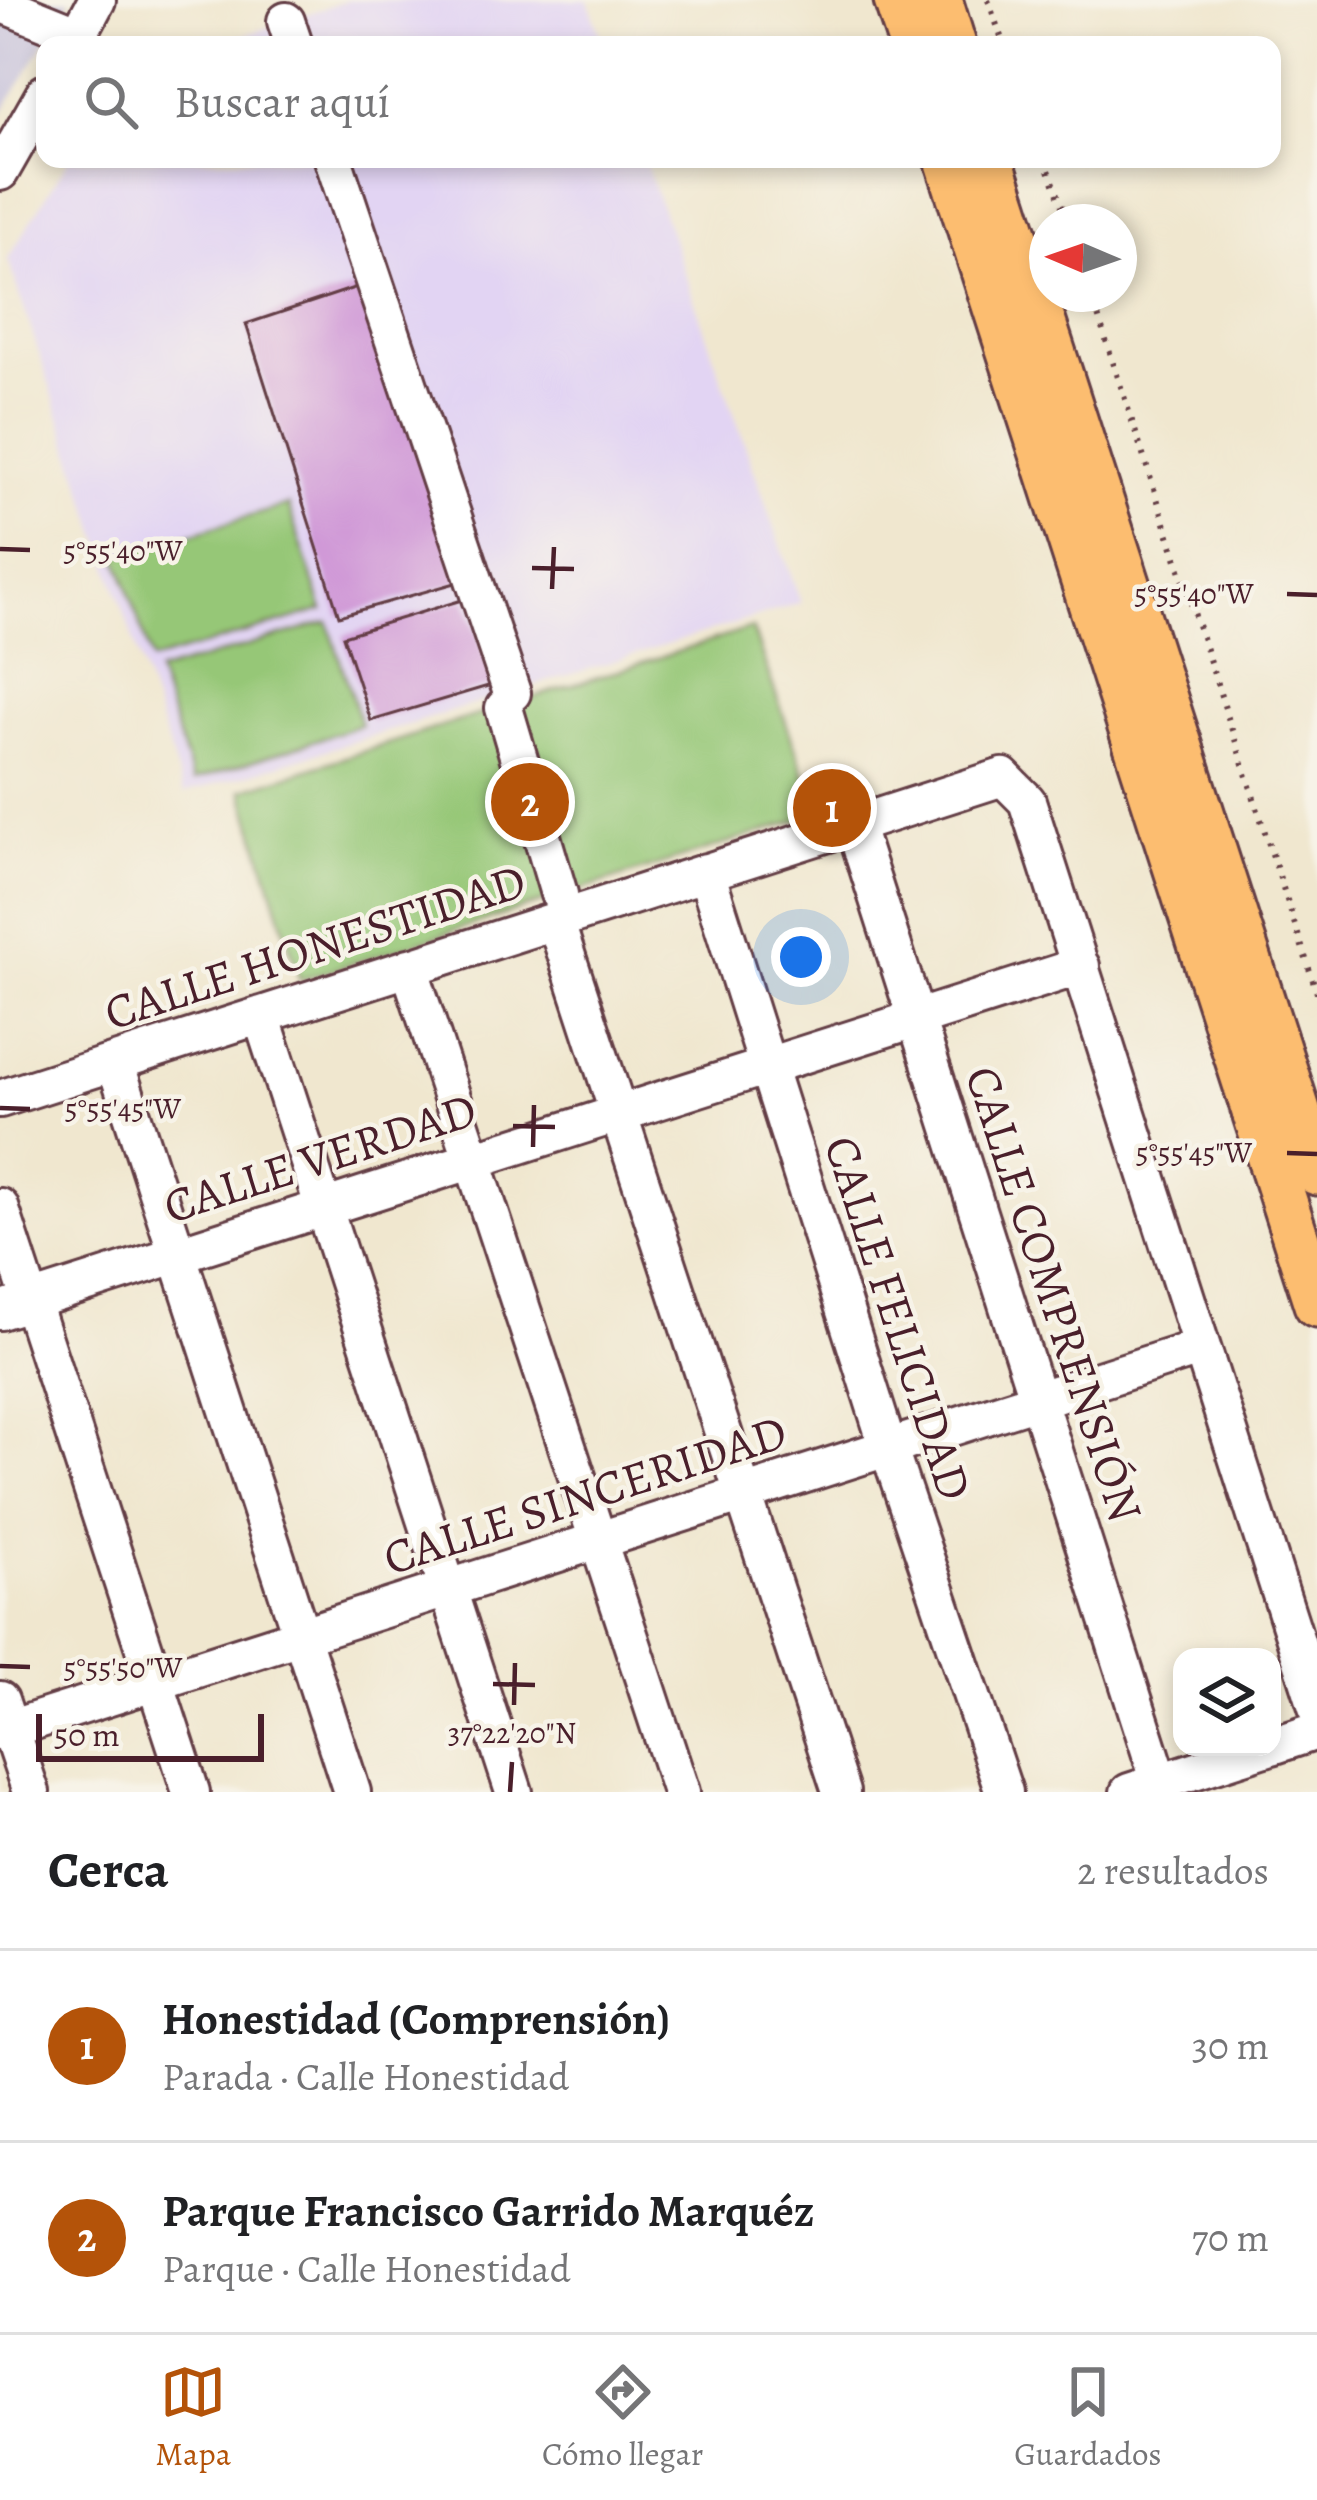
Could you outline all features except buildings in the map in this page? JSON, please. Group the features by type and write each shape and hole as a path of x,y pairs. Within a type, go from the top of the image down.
{"main road":[{"path":"897,0 909,36"},
{"path":"939,0 950,36"},
{"path":"951,168 1317,1304"},
{"path":"993,168 1317,1172"}],"street":[{"path":"78,36 98,0"},
{"path":"0,3 68,36"},
{"path":"0,172 36,110"},
{"path":"335,168 508,700 557,907 617,1113 842,1792"},
{"name":"CALLE HONESTIDAD","path":"0,1099 410,967 557,907 706,872 1003,777 1027,801 1081,966"},
{"name":"CALLE COMPRENSIÓN","path":"854,824 1038,1400 1150,1789"},
{"name":"CALLE FELICIDAD","path":"706,872 888,1448 1004,1792"},
{"path":"1081,966 1317,1707"},
{"name":"CALLE VERDAD","path":"15,1307 1081,966"},
{"path":"410,967 682,1792"},
{"path":"260,1015 452,1589 514,1792"},
{"path":"115,1062 352,1792"},
{"path":"0,1207 15,1307 158,1682 191,1792"},
{"name":"CALLE SINCERIDAD","path":"3,1720 158,1682 1199,1348"},
{"path":"3,1720 31,1792"},
{"path":"1281,1742 1317,1731"},
{"path":"1150,1789 1242,1756"}],"path":[{"path":"988,0 1001,36"},
{"path":"1048,168 1061,204"},
{"path":"1097,312 1317,993"}],"shaded area":[{"path":"0,0 70,0 48,36 36,36 36,57 0,117"},
{"path":"348,0 588,0 601,36 243,36"},
{"path":"64,168 647,168 801,603 184,794 8,259"}],"green space":[{"path":"288,505 323,610 152,661 117,556"},
{"path":"328,622 361,725 193,781 157,673"},
{"path":"752,628 819,814 300,980 242,790"}],"place":[{"name":"Parque Francisco Garrido Marquéz","path":"530,802"},
{"name":"Honestidad (Comprensión)","path":"832,808"}]}
